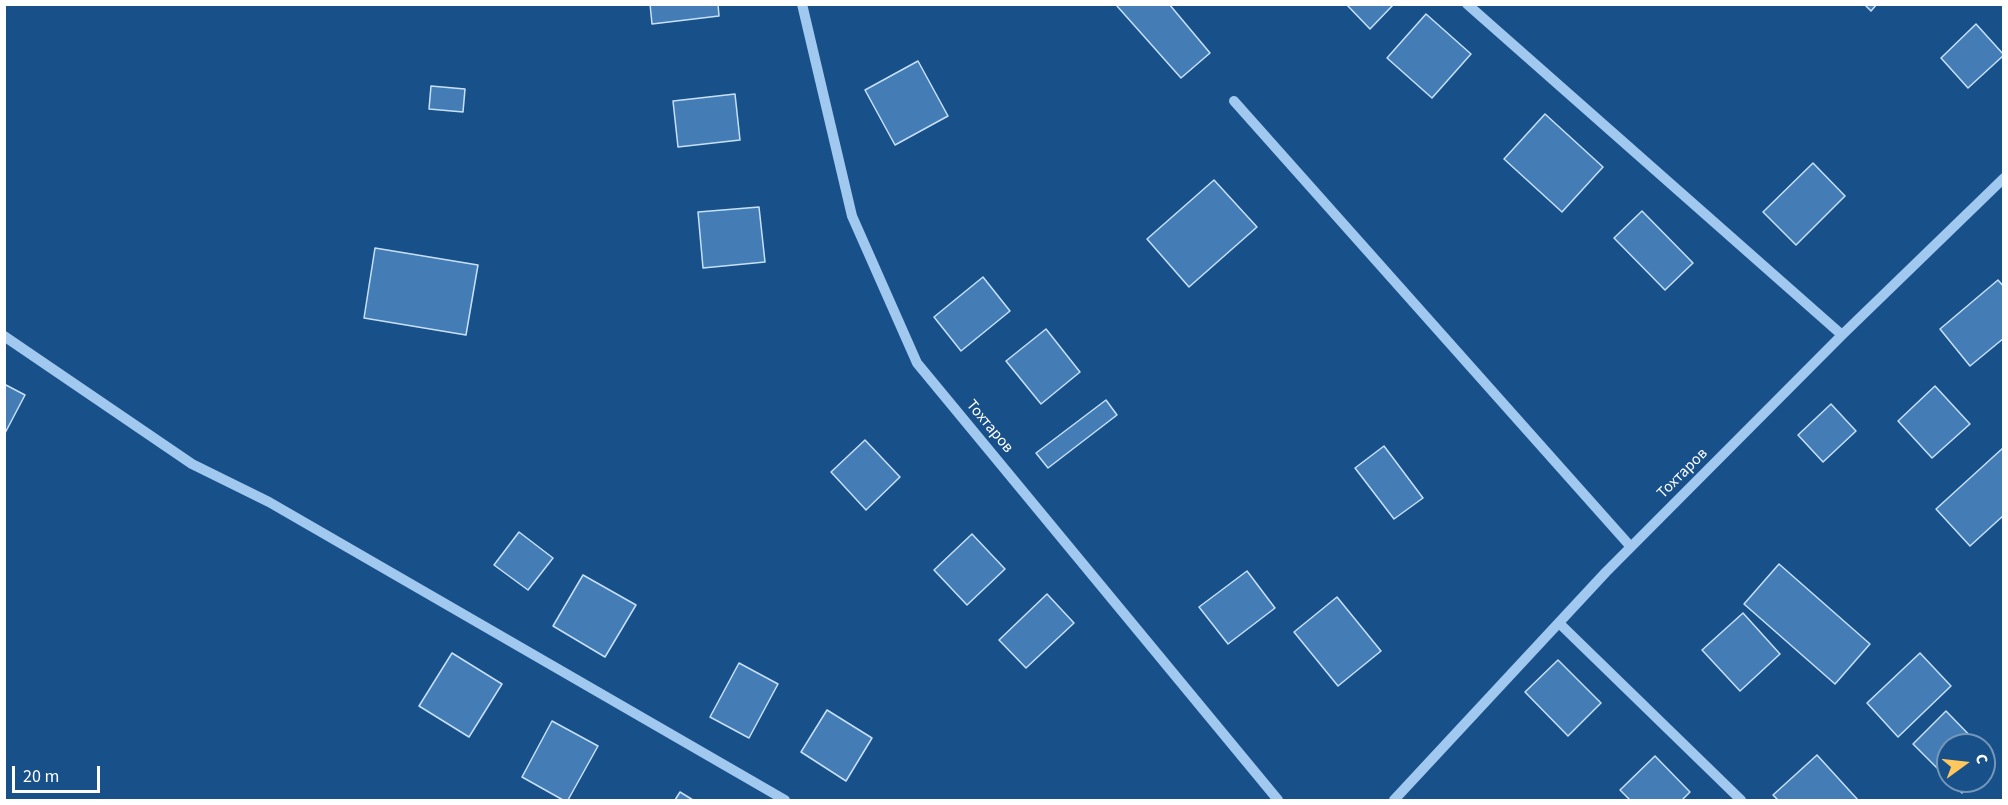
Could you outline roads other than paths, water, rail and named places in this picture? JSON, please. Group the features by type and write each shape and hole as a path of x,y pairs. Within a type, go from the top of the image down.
{"street":[{"name":"Тохтаров","path":"802,4 852,216 917,363 1278,801"},
{"path":"1467,4 1842,334"},
{"path":"1234,101 1631,547"},
{"name":"Тохтаров","path":"1394,801 1631,547 1842,334 2004,178"},
{"path":"4,336 192,464 269,502 785,801"},
{"path":"1559,623 1741,801"}]}
